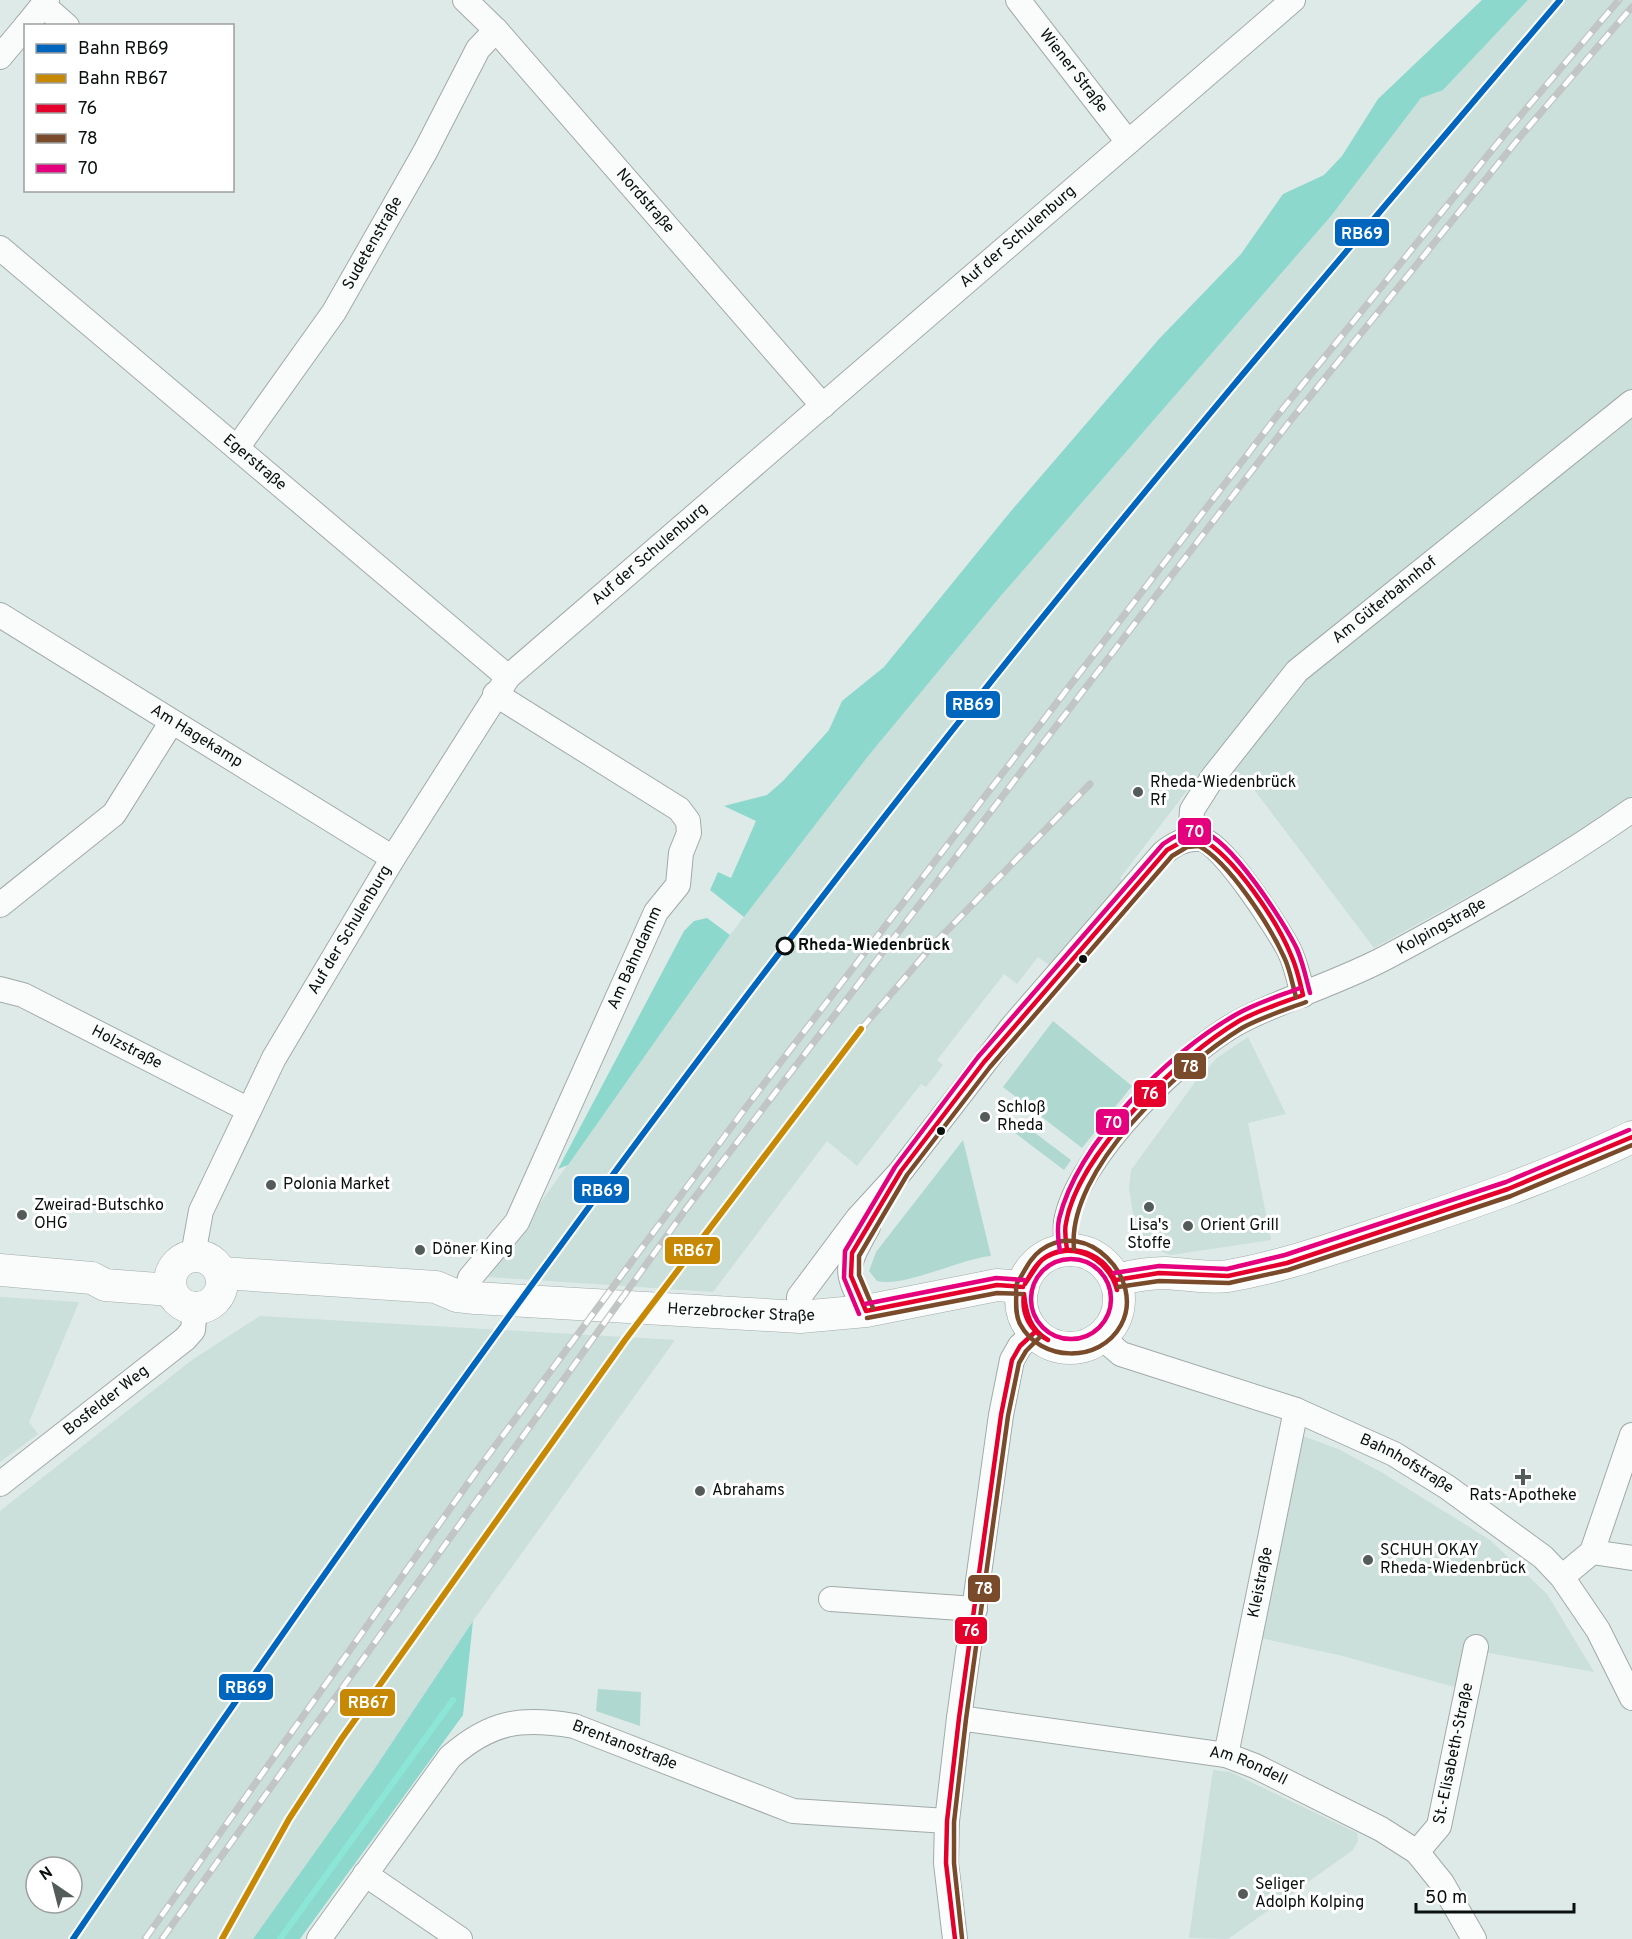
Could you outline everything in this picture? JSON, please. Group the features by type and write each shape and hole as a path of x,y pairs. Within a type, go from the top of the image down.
{"main road":[{"path":"1116,1280 1138,1274 1165,1273 1197,1278 1227,1276 1284,1264 1466,1205 1596,1155 1632,1137"},
{"path":"1066,1250 1082,1251 1096,1257 1108,1267 1116,1280 1119,1295 1118,1311 1112,1325 1101,1337 1074,1347 1060,1346 1046,1341 1035,1332 1026,1319 1022,1303 1023,1287 1032,1269 1047,1256 1066,1250"},
{"path":"0,1270 92,1278 107,1270 179,1272 205,1256 215,1263 222,1282 215,1300 206,1306 195,1308 176,1299 179,1272"},
{"name":"Herzebrocker Straße","path":"222,1282 433,1303 461,1296 800,1317 866,1311 996,1285 1023,1287"}],"street":[{"name":"Nordstraße","path":"465,0 496,30 824,406"},
{"name":"Wiener Straße","path":"1018,0 1128,142"},
{"name":"Auf der Schulenburg","path":"179,1272 201,1211 293,1023 502,685 1293,0"},
{"path":"28,24 45,3 65,24"},
{"path":"0,57 24,28"},
{"name":"Sudetenstraße","path":"237,448 334,312 425,152 478,49 496,30"},
{"name":"Egerstraße","path":"0,248 237,448 502,685"},
{"name":"Am Güterbahnhof","path":"1190,839 1192,810 1213,777 1297,671 1632,402"},
{"name":"Am Hagekamp","path":"0,615 171,723 393,858"},
{"name":"Am Bahndamm","path":"461,1296 470,1278 517,1222 656,912 678,885 681,853 689,833 688,821 679,809 502,685"},
{"path":"0,905 114,814 171,723"},
{"name":"Kolpingstraße","path":"1066,1250 1066,1223 1072,1202 1093,1165 1118,1131 1166,1077 1196,1050 1240,1021 1376,963 1574,851 1632,810"},
{"path":"800,1317 800,1297 858,1218 901,1171 1012,1027 1148,869 1177,843 1190,839 1203,839 1215,846 1234,867 1289,951 1303,995"},
{"name":"Holzstraße","path":"0,989 23,995 249,1110"},
{"path":"866,1311 852,1284 849,1267 852,1253 901,1171"},
{"name":"Bosfelder Weg","path":"0,1484 185,1339 193,1330 195,1308"},
{"path":"955,1939 946,1863 947,1821 959,1718 1001,1415 1012,1360 1020,1346 1035,1332"},
{"name":"Bahnhofstraße","path":"1101,1337 1121,1354 1296,1410 1394,1454 1448,1487 1535,1550 1562,1577 1598,1630 1632,1698"},
{"name":"Kleistraße","path":"1226,1755 1296,1410"},
{"path":"1562,1577 1592,1552 1632,1435"},
{"path":"1592,1552 1632,1558"},
{"path":"831,1599 975,1609"},
{"name":"St.-Elisabeth-Straße","path":"1417,1852 1439,1826 1476,1647"},
{"name":"Am Rondell","path":"959,1718 1226,1755 1255,1766 1382,1829 1417,1852 1442,1883 1474,1939"},
{"name":"Brentanostraße","path":"319,1939 450,1757 474,1737 509,1724 538,1720 574,1726 793,1811 947,1821"},
{"path":"365,1874 460,1939"}],"shaded area":[{"path":"1528,0 1632,0 1632,796 1569,841 1374,948 1249,783 1199,775 1120,878 1124,882 1049,965 1038,957 1017,984 1004,974 937,1060 943,1065 926,1087 921,1084 857,1166 827,1141 713,1292 488,1277 730,935 869,755 999,598 1331,216 1421,98 1443,90"},
{"path":"1248,1037 1286,1114 1248,1123 1271,1240 1171,1255 1154,1249 1135,1227 1129,1188 1131,1170 1196,1081 1217,1058"},
{"path":"0,1297 79,1302 29,1422 38,1434 0,1462"},
{"path":"260,1316 675,1340 473,1621 373,1771 253,1939 0,1939 0,1511 192,1360"},
{"path":"1300,1435 1338,1449 1381,1472 1490,1540 1547,1594 1594,1672 1484,1652 1458,1688 1339,1655 1260,1638"},
{"name":"Seliger Adolph Kolping","path":"1213,1770 1230,1772 1357,1833 1358,1841 1353,1850 1228,1939 1189,1938"}],"green space":[{"path":"1482,0 1528,0 1443,90 1421,98 1331,216 999,598 869,755 744,917 710,890 718,872 731,878 756,821 724,806 767,795 783,781 829,730 842,701 884,667 1011,511 1159,339 1241,254 1283,194 1324,175 1342,156 1378,99"},
{"path":"707,918 730,935 568,1165 558,1169 684,931 694,921"},
{"path":"1053,1021 1132,1086 1082,1148 1003,1087"},
{"path":"1015,1118 1071,1160 1064,1170 1007,1127"},
{"path":"963,1140 991,1256 916,1277 888,1282 877,1281 869,1271 876,1252"},
{"path":"473,1621 463,1715 300,1939 253,1939 373,1771"},
{"path":"598,1689 641,1692 640,1726 596,1711"}],"waterway":[{"path":"280,1939 453,1700"}],"railway":[{"path":"145,1939 481,1465 747,1106 1277,416 1509,129 1619,0"},
{"path":"162,1939 686,1209 1287,425 1519,138 1632,7"},
{"path":"861,1029 933,945 1090,784"}],"rail line":[{"name":"RB69","path":"73,1939 399,1469 622,1161 852,858 1115,529 1262,351 1560,0"},
{"name":"RB67","path":"222,1939 289,1819 342,1738 625,1340 861,1029"}],"transit line":[{"name":"70","path":"859,1314 844,1278 845,1251 895,1167 978,1057 1163,844 1181,834 1197,831 1214,838 1227,849 1269,902 1290,936 1301,960 1310,993"},
{"name":"76","path":"866,1311 851,1276 852,1253 901,1171 984,1062 1167,850 1185,840 1201,839 1214,847 1227,860 1253,891 1276,925 1293,960 1303,995"},
{"name":"78","path":"873,1308 859,1275 859,1256 907,1175 990,1067 1172,856 1187,847 1199,846 1223,866 1248,896 1278,944 1288,966 1296,997"},
{"name":"70","path":"1060,1251 1058,1223 1069,1190 1085,1160 1130,1102 1183,1051 1211,1031 1252,1006 1300,988"},
{"name":"76","path":"1067,1250 1065,1226 1074,1196 1110,1138 1135,1109 1161,1082 1215,1037 1247,1017 1303,995"},
{"name":"78","path":"1074,1249 1076,1218 1088,1186 1107,1154 1159,1094 1188,1067 1242,1028 1306,1002"},
{"name":"70","path":"1114,1273 1159,1266 1227,1269 1285,1255 1506,1182 1629,1130"},
{"name":"76","path":"1116,1280 1159,1273 1228,1276 1287,1263 1508,1189 1632,1137"},
{"name":"78","path":"1118,1287 1159,1281 1229,1283 1288,1270 1511,1196 1632,1145"},
{"name":"78","path":"1016,1288 1016,1310 1020,1324 1029,1337 1041,1346 1055,1351 1085,1352 1099,1347 1111,1338 1121,1325 1127,1307 1125,1289 1119,1272 1093,1247 1076,1241 1058,1242 1041,1250 1030,1261 1017,1283"},
{"name":"76","path":"1025,1284 1035,1268 1049,1255 1071,1250 1082,1251 1101,1261 1109,1269 1117,1290"},
{"name":"76","path":"1025,1284 1042,1260 1064,1251 1076,1251 1087,1255 1106,1269 1117,1290"},
{"name":"70","path":"1071,1259 1086,1262 1099,1271 1108,1284 1111,1299 1108,1314 1099,1327 1086,1336 1071,1339 1056,1336 1043,1327 1034,1314 1031,1299 1034,1284 1043,1271 1056,1262 1071,1259"},
{"name":"70","path":"865,1304 996,1278 1024,1280"},
{"name":"76","path":"866,1311 997,1285 1023,1287"},
{"name":"78","path":"867,1318 997,1293 1022,1294"},
{"name":"76","path":"1024,1294 1026,1308 1033,1326 1048,1340"},
{"name":"76","path":"1024,1294 1024,1308 1028,1321 1036,1332 1048,1340"},
{"name":"76","path":"955,1939 946,1863 947,1821 959,1718 1001,1415 1012,1360 1020,1346 1035,1332"},
{"name":"78","path":"962,1938 954,1863 954,1822 966,1719 1008,1416 1019,1363 1026,1351 1040,1337"}],"place":[{"name":"Rheda-Wiedenbrück Rf","path":"1138,792"},
{"name":"Rheda-Wiedenbrück","path":"785,946"},
{"name":"Schloß Rheda","path":"985,1117"},
{"name":"Polonia Market","path":"271,1185"},
{"name":"Lisa's Stoffe","path":"1149,1207"},
{"name":"Zweirad-Butschko OHG","path":"22,1215"},
{"name":"Orient Grill","path":"1188,1226"},
{"name":"Döner King","path":"420,1250"},
{"name":"Rats-Apotheke","path":"1523,1477"},
{"name":"Abrahams","path":"700,1491"},
{"name":"SCHUH OKAY Rheda-Wiedenbrück","path":"1368,1560"},
{"name":"Seliger Adolph Kolping","path":"1243,1894"}]}
